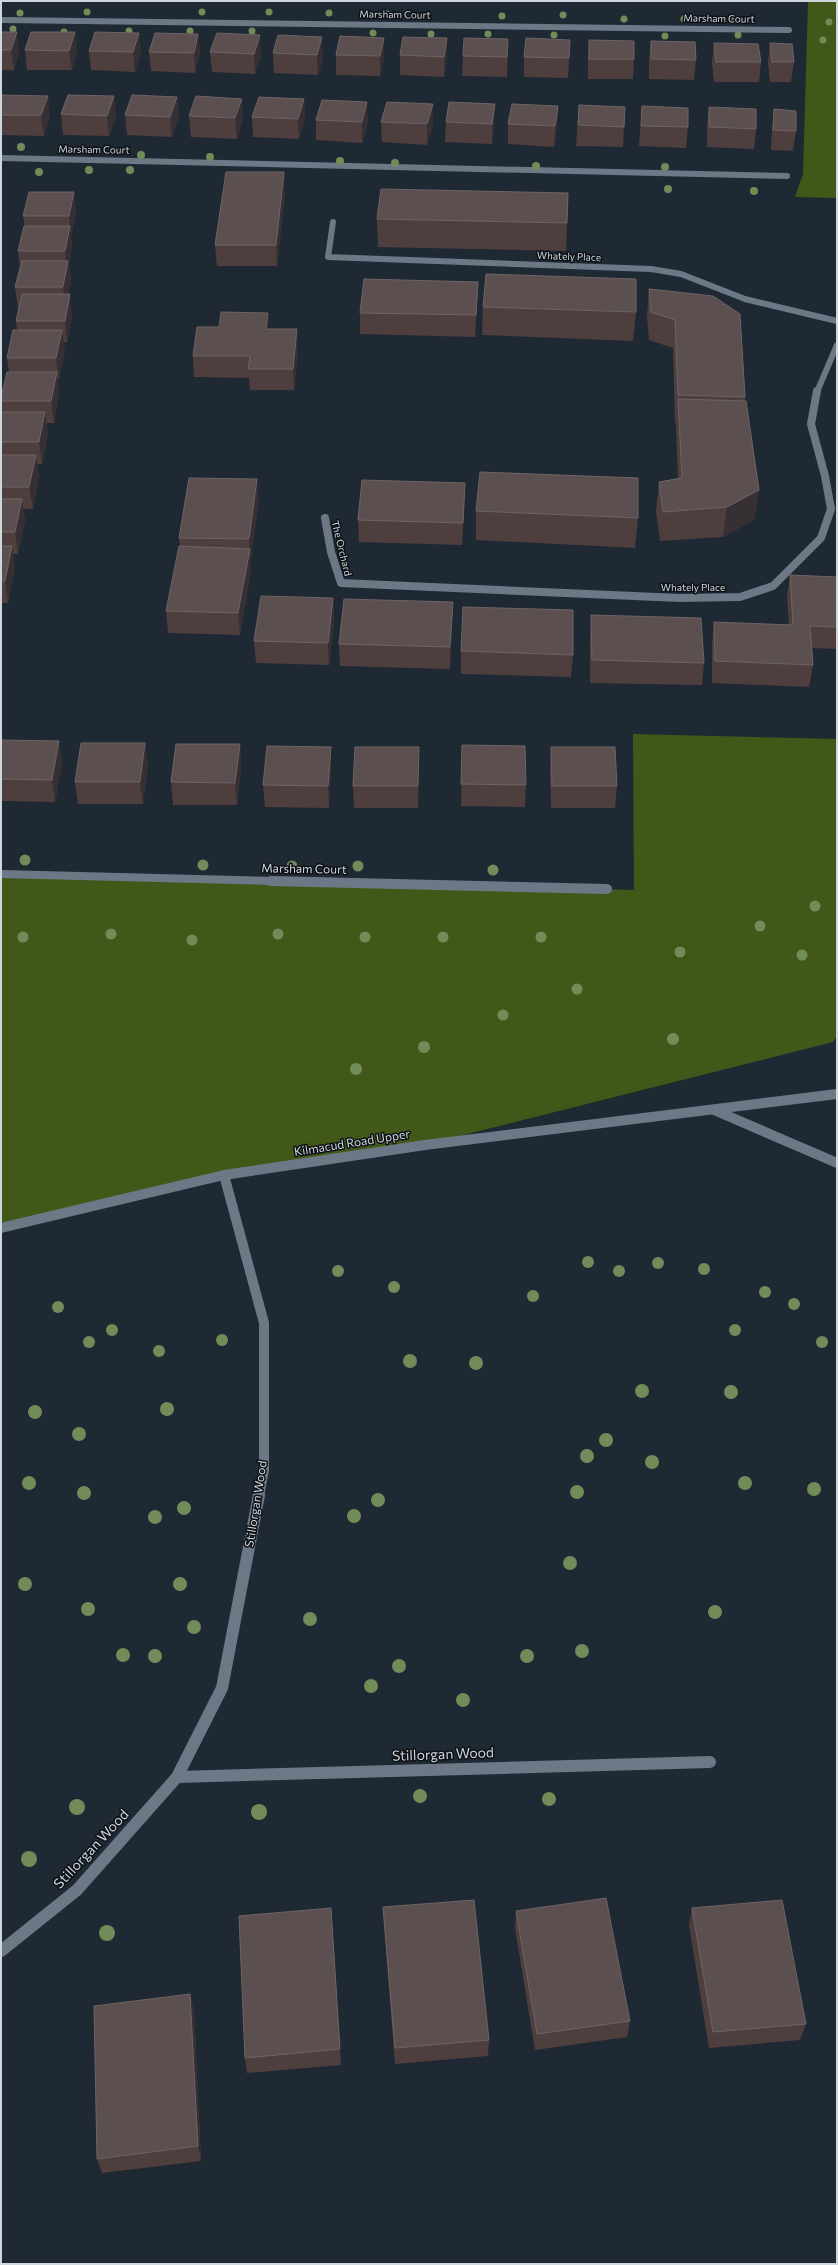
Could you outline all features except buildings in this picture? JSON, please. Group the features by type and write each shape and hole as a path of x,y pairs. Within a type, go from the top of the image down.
{"street":[{"name":"Marsham Court","path":"1,20 789,30"},
{"name":"Marsham Court","path":"1,158 787,176"},
{"name":"Whately Place","path":"333,222 328,257 651,269 681,274 745,299 837,321"},
{"name":"Whately Place","path":"341,583 680,598 740,597 773,586 821,538 831,509 826,476 812,424 815,396 837,345"},
{"name":"The Orchard","path":"325,518 331,552 341,583"},
{"name":"Marsham Court","path":"1,874 607,889"},
{"name":"Kilmacud Road Upper","path":"1,1228 224,1175 425,1145 837,1094"},
{"name":"Kilmacud Road Upper","path":"712,1110 837,1163"},
{"name":"Stillorgan Wood","path":"1,1951 77,1890 177,1777 222,1688 264,1470 264,1323 224,1175"},
{"name":"Stillorgan Wood","path":"177,1777 710,1762"}],"green space":[{"path":"808,1 837,1 837,198 795,197 803,174"},
{"path":"633,734 837,739 837,1036 833,1042 424,1145 224,1175 1,1228 1,873 634,890"}]}
